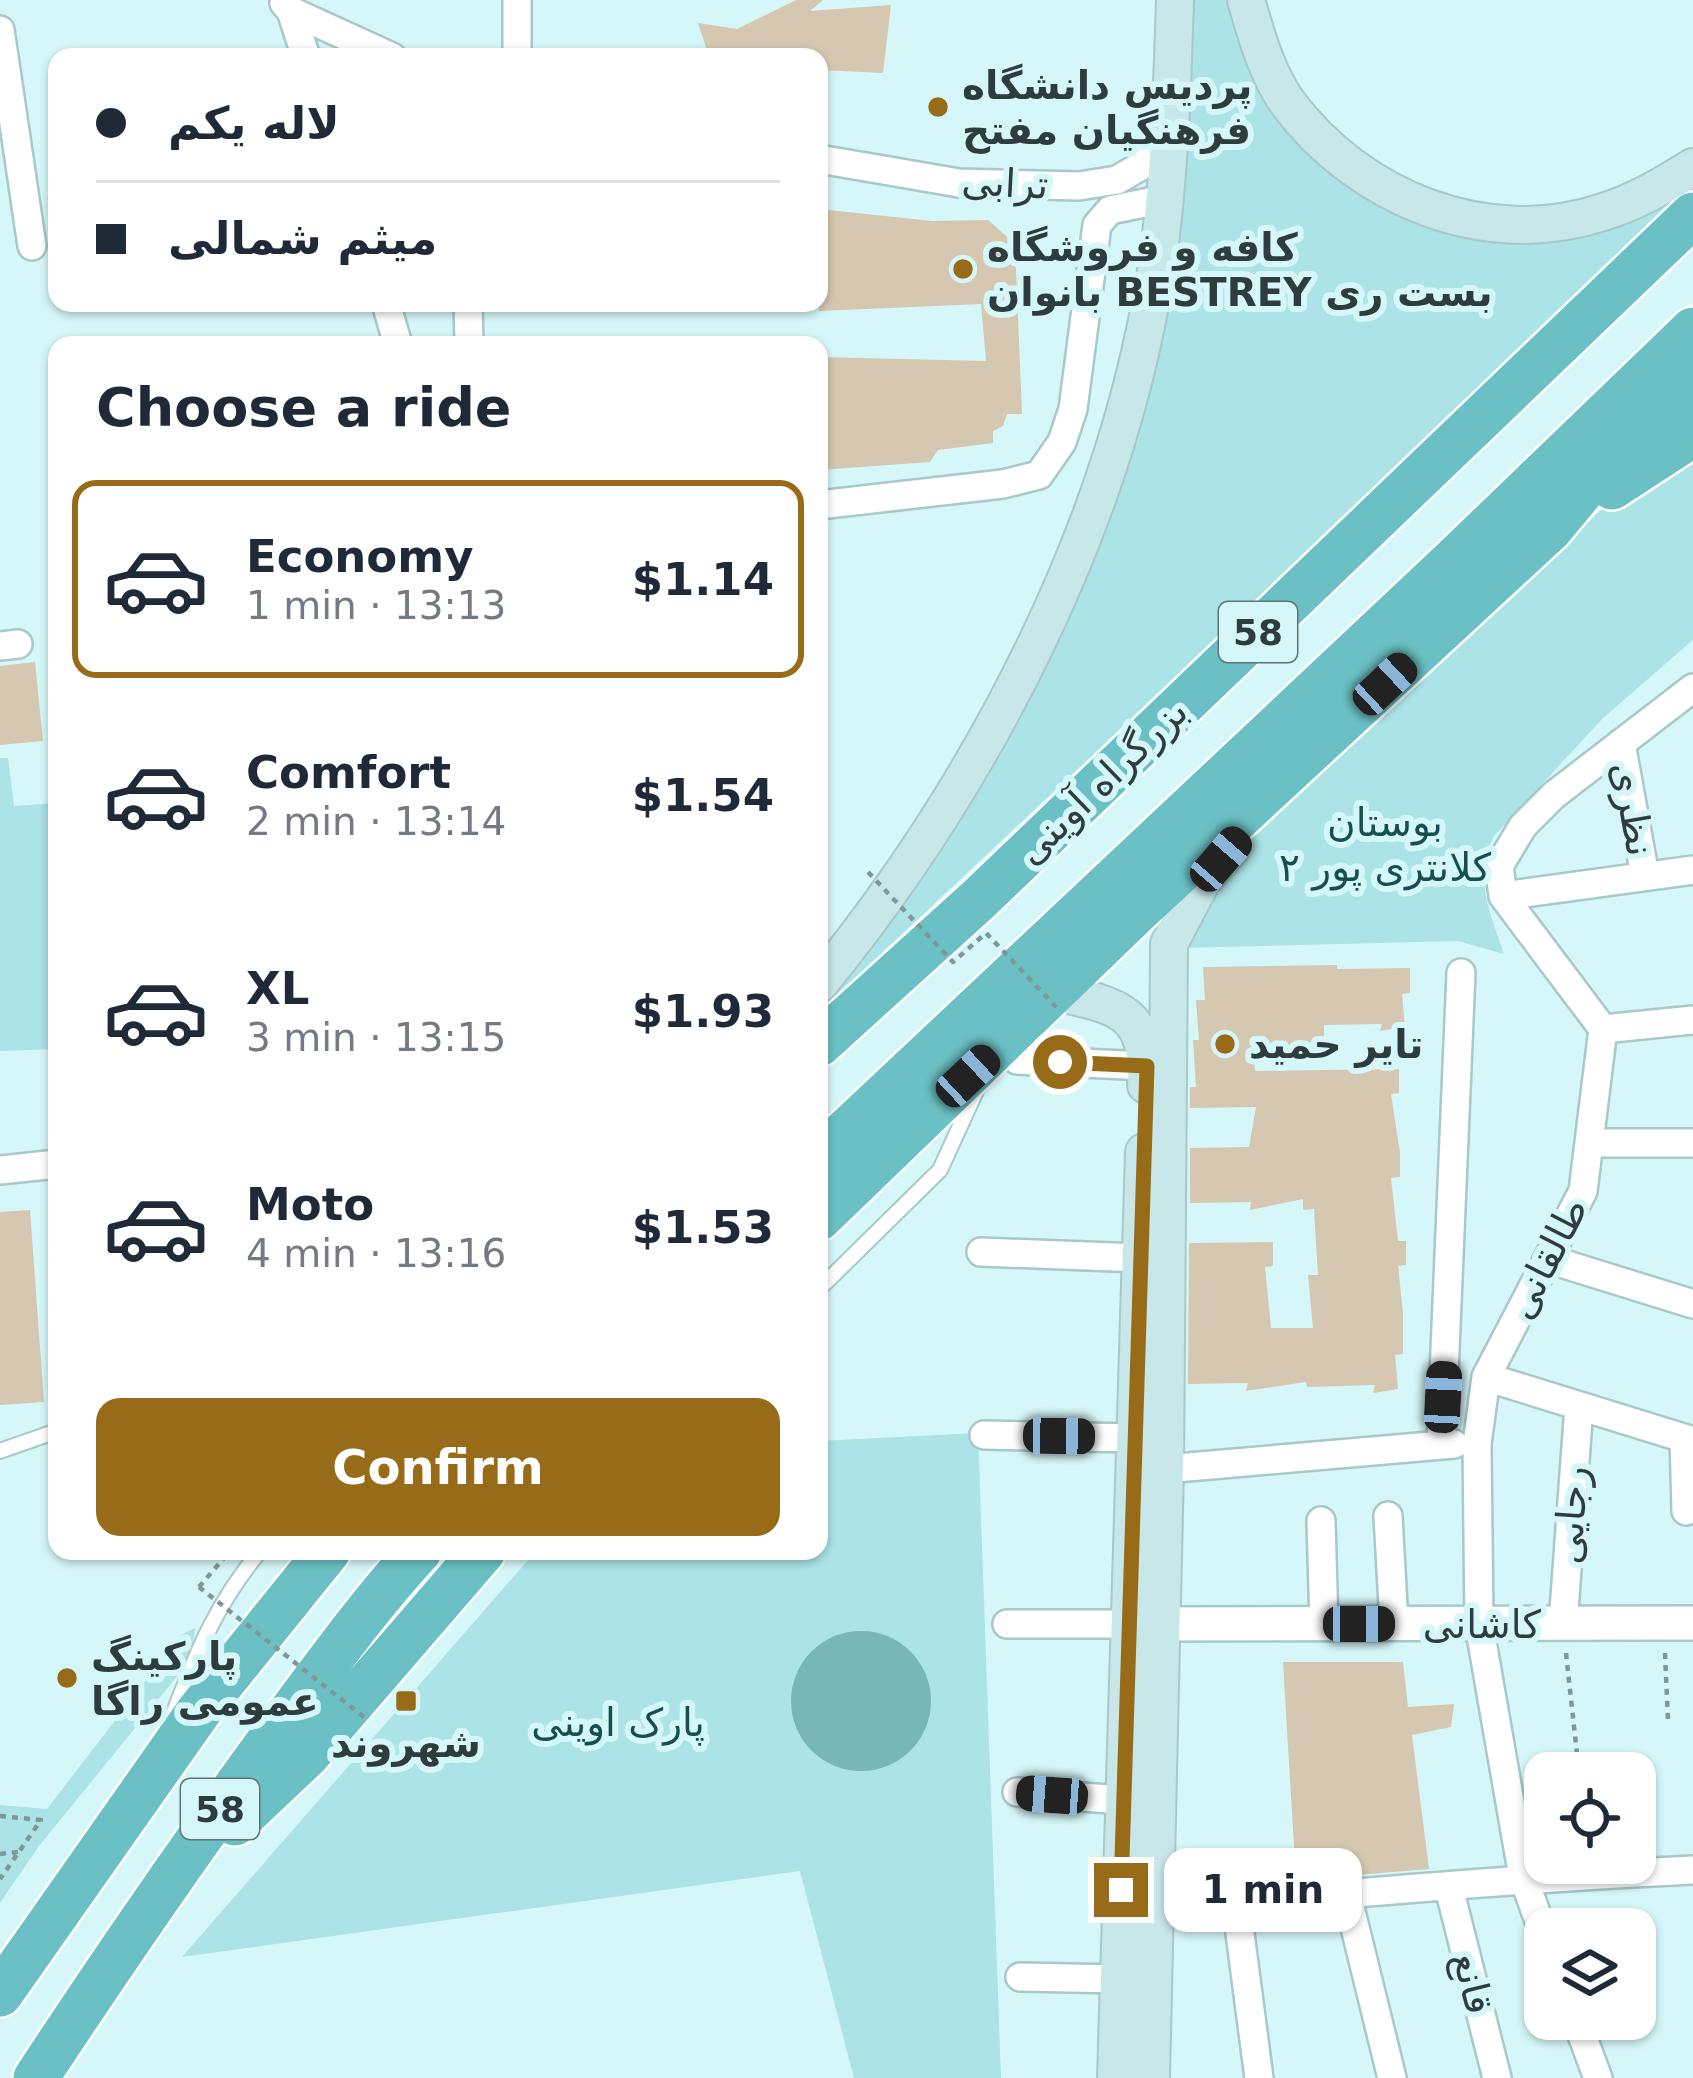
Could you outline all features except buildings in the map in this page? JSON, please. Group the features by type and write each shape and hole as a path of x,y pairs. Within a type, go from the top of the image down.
{"highway":[{"name":"بزرگراه آوینی","path":"828,1036 979,899 1693,215"},
{"name":"بزرگراه آوینی","path":"828,1149 1693,330"},
{"path":"828,1210 1005,1056 1286,777 1550,529 1604,464 1693,380"},
{"path":"1550,529 1693,434"},
{"name":"58","path":"0,1994 199,1712 321,1560"},
{"name":"58","path":"36,2078 163,1891 367,1611 411,1560"},
{"path":"163,1891 308,1755 475,1560"}],"main road":[{"path":"828,973 867,925 970,771 1012,694 1069,565 1118,430 1157,264 1170,129 1175,0"},
{"path":"1246,0 1258,42 1284,98 1322,143 1387,190 1437,212 1494,224 1580,218 1646,196 1693,167"},
{"path":"1116,2078 1122,1800 1165,1469 1169,944 1202,880 1286,777"},
{"path":"1056,1001 1116,1008 1135,1022 1145,1044 1147,1066 1135,1438 1155,1909 1151,2078"}],"street":[{"path":"517,0 517,48"},
{"path":"286,6 302,48"},
{"path":"286,6 373,48"},
{"path":"0,30 32,247"},
{"name":"ترابی","path":"828,161 959,183 1079,186 1117,180 1146,163 1170,129"},
{"path":"828,504 1039,476 1062,442 1073,409 1097,224 1110,210 1164,199"},
{"path":"1693,688 1554,795 1523,826 1499,866 1503,896 1603,1029 1693,1020"},
{"name":"نظری","path":"1621,742 1645,876"},
{"path":"1503,896 1693,870"},
{"path":"1441,1444 1461,973"},
{"name":"طالقانی","path":"1534,1908 1523,1877 1479,1624 1477,1444 1486,1377 1583,1191 1603,1029"},
{"path":"1005,1056 1147,1066"},
{"path":"1589,1144 1693,1143"},
{"path":"0,1170 48,1165"},
{"path":"981,1252 1140,1258"},
{"path":"1548,1259 1693,1304"},
{"path":"1486,1377 1689,1440 1686,1511"},
{"name":"رجایی","path":"1563,1624 1579,1406"},
{"path":"984,1435 1135,1438"},
{"path":"1165,1469 1477,1444"},
{"path":"1388,1516 1394,1624"},
{"path":"1321,1521 1324,1624"},
{"name":"کاشانی","path":"1145,1624 1678,1623"},
{"path":"1006,1624 1145,1624"},
{"path":"1017,1792 1122,1800"},
{"path":"1155,1909 1449,1888 1523,1877 1693,1870"},
{"name":"قانع","path":"1449,1888 1497,2078"},
{"path":"1347,1895 1392,2078"},
{"path":"1236,1903 1259,2078"},
{"path":"0,1973 52,1919"},
{"path":"1020,1977 1120,1979"},
{"path":"1584,2040 1598,2078"}],"lane":[{"path":"828,1280 940,1170 1005,1056"},
{"path":"0,1451 48,1439"},
{"path":"146,1787 204,1634 229,1588 252,1560"}],"path":[{"path":"868,872 953,962 986,932 1056,1001"},
{"path":"222,1560 199,1587 364,1717"},
{"path":"1668,1721 1678,1623"},
{"path":"1563,1624 1577,1752"},
{"path":"0,1816 41,1820 0,1879"},
{"path":"0,1854 19,1852"}],"green space":[{"path":"1193,0 1231,0 1254,69 1460,231 1693,181 1693,191 828,1004 828,991 882,924 1008,734 1178,223 1187,162"},
{"name":"بوستان کلانتری پور ۲","path":"1693,450 1693,640 1603,718 1494,836 1484,880 1504,954 1458,941 1178,948 1246,843 1281,807 1599,512"},
{"path":"0,758 8,758 14,806 48,804 48,1049 0,1051"},
{"name":"پارک اوینی","path":"978,1433 1001,2078 854,2078 800,1871 182,1957 528,1560 828,1560 828,1441"},
{"path":"195,1628 192,1658 39,1846 0,1903 0,1805 47,1809 181,1635"}],"shaded area":[{"path":"861,1631 888,1637 910,1652 925,1674 931,1701 925,1728 910,1750 888,1765 861,1771 834,1765 812,1750 797,1728 791,1701 797,1674 812,1652 834,1637"}],"place":[{"name":"پردیس دانشگاه فرهنگیان مفتح","path":"938,107"},
{"name":"کافه و فروشگاه بانوان BESTREY بست ری","path":"963,269"},
{"name":"تایر حمید","path":"1225,1044"},
{"name":"پارکینگ عمومی راگا","path":"67,1678"},
{"name":"شهروند","path":"406,1701"}],"route":[{"path":"1060,1062 1147,1066 1121,1890"}]}
